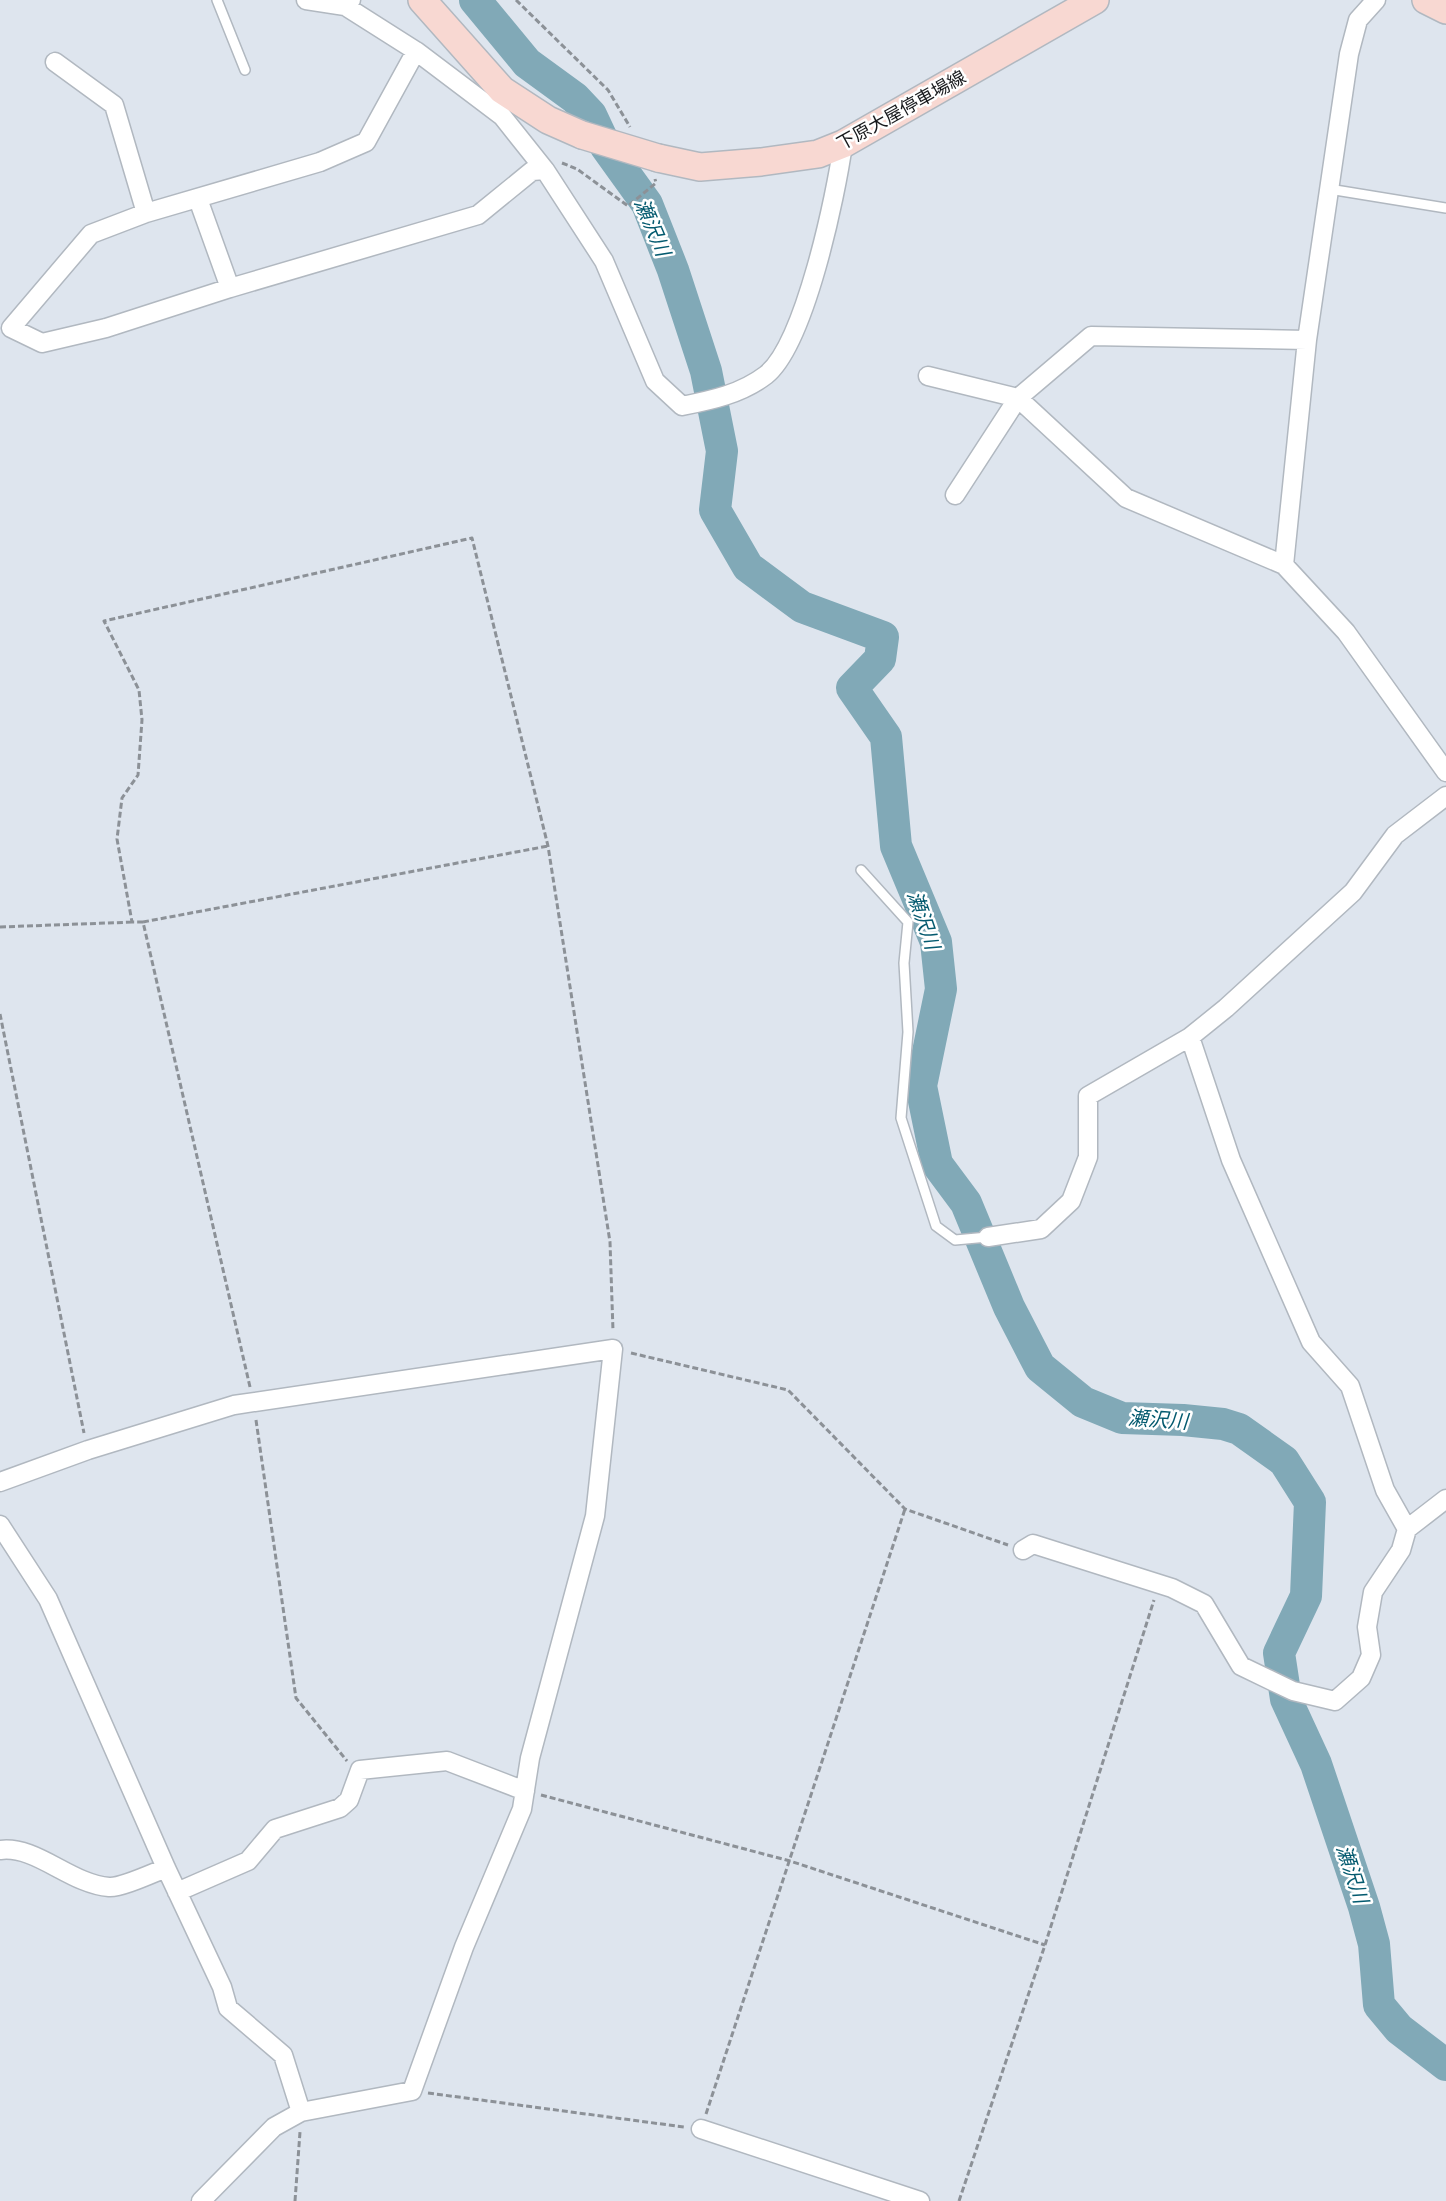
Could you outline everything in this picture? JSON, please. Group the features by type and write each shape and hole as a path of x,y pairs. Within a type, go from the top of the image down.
{"main road":[{"name":"下原大屋停車場線","path":"422,0 502,90 548,120 582,135 658,158 700,167 818,154 843,144 1095,0"},
{"path":"1426,0 1446,10"}],"street":[{"path":"306,0 348,3 502,116 545,170 604,261 655,381 682,406 729,396 767,374 787,351 816,269 837,190 843,144"},
{"path":"1284,565 1307,340 1349,54 1358,20 1376,0"},
{"path":"416,51 366,142 320,162 146,213 91,234 6,326 42,343 106,328 230,288 478,215 532,171 545,170"},
{"path":"55,62 114,105 146,213"},
{"path":"198,199 230,288"},
{"path":"955,495 1018,398 1090,336 1307,340"},
{"path":"928,376 1018,398 1126,498 1284,565 1346,632 1446,772"},
{"path":"988,1237 1041,1229 1071,1201 1088,1157 1088,1096 1190,1037 1353,892 1395,835 1446,796"},
{"path":"1190,1037 1231,1160 1311,1342 1350,1386 1384,1490 1407,1529"},
{"path":"0,1482 88,1450 234,1405 613,1349 596,1516 530,1758 522,1809 464,1947 412,2091 301,2112 274,2127 201,2201"},
{"path":"1023,1550 1033,1544 1172,1588 1204,1604 1241,1666 1269,1682 1293,1691 1335,1701 1361,1678 1371,1655 1367,1627 1373,1592 1401,1550 1407,1529 1446,1499"},
{"path":"0,1526 48,1599 166,1868 222,1987 228,2008 283,2055 301,2112"},
{"path":"177,1892 248,1862 275,1829 340,1808 349,1800 360,1770 447,1761 525,1791"},
{"path":"0,1850 16,1848 76,1879 111,1888 166,1868"},
{"path":"701,2129 920,2201"}],"lane":[{"path":"217,0 245,70"},
{"path":"1329,189 1446,208"},
{"path":"861,870 908,922 904,963 908,1032 901,1118 917,1173 936,1226 955,1240 988,1237"}],"path":[{"path":"132,922 117,839 123,798 138,774 142,720 139,690 104,621 472,537 548,846 609,1242 613,1349 788,1390 905,1509 1023,1550"},
{"path":"0,927 143,922 548,846"},
{"path":"143,922 253,1402 296,1698 351,1766 360,1770"},
{"path":"0,1014 88,1450"},
{"path":"412,2091 701,2129 905,1509"},
{"path":"959,2201 1045,1945 1155,1596"},
{"path":"525,1791 790,1861 1045,1945"},
{"path":"295,2201 301,2112"}],"waterway":[{"name":"瀬沢川","path":"475,0 527,63 575,98 591,115 606,147 647,204 673,270 706,371 722,451 715,510 748,567 802,607 883,637 880,659 852,688 886,737 896,846 936,942 941,989 921,1086 937,1164 966,1203 1009,1307 1040,1367 1083,1402 1122,1418 1183,1420 1223,1424 1239,1429 1284,1461 1310,1502 1306,1596 1279,1653 1286,1699 1316,1764 1364,1907 1374,1944 1379,2005 1399,2029 1446,2065"}]}
